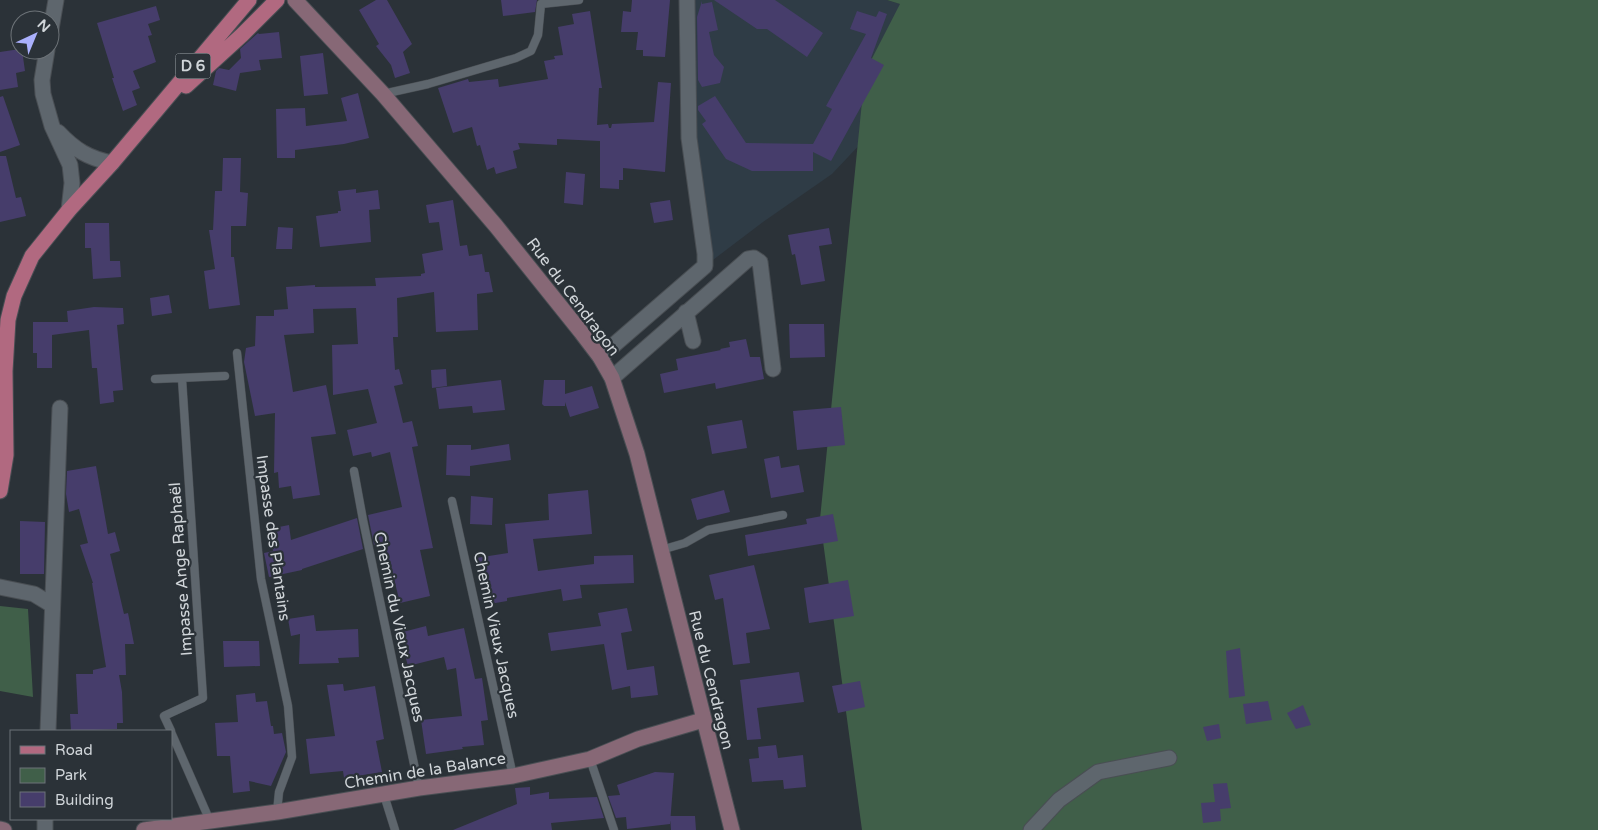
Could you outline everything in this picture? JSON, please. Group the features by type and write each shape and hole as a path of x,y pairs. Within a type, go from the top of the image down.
{"main road":[{"name":"D 6","path":"0,491 6,455 5,371 8,320 14,296 32,256 69,210 112,163 249,0"},
{"name":"D 6","path":"138,131 277,0"},
{"name":"Rue du Cendragon","path":"295,0 383,94 496,226 581,332 600,357 612,378 637,454 732,830"},
{"name":"Chemin de la Balance","path":"151,830 277,812 419,788 513,776 590,759 638,739 704,720"},
{"path":"0,829 4,830"}],"street":[{"path":"600,357 704,266 705,254 689,138 687,0"},
{"path":"45,60 42,80 43,94 52,126 70,165 72,183 69,210"},
{"path":"52,126 67,142 81,152 93,159 112,163"},
{"path":"612,378 748,259 754,258 760,262 773,369"},
{"path":"686,312 693,341"},
{"path":"48,730 60,408"},
{"path":"0,587 34,594 52,605"},
{"path":"1031,830 1059,800 1098,772 1169,758"}],"lane":[{"path":"383,94 428,84 516,58 531,51 538,35 541,4 579,0"},
{"name":"Impasse des Plantains","path":"237,353 262,579 288,706 292,757 279,792 277,812"},
{"path":"155,379 226,376"},
{"name":"Impasse Ange Raphaël","path":"170,730 164,716 203,698 182,379"},
{"name":"Chemin du Vieux Jacques","path":"354,471 419,788"},
{"name":"Chemin Vieux Jacques","path":"452,501 513,776"},
{"path":"661,550 685,543 708,530 783,515"},
{"name":"Impasse Ange Raphaël","path":"172,734 210,821"},
{"path":"590,759 614,830"},
{"path":"384,795 395,830"}],"shaded area":[{"path":"687,0 887,0 907,6 932,68 832,174 763,222 705,266 689,138"}],"green space":[{"path":"887,0 1598,0 1598,830 862,830 820,519 865,72 900,4"},
{"path":"0,606 28,609 33,697 0,691"}],"building":[{"path":"376,0 387,0 412,44 403,52 410,73 395,78 391,65 376,46 379,44 359,10"},
{"path":"501,0 537,0 535,12 503,16"},
{"path":"632,0 670,0 665,57 643,56 643,50 636,50 638,32 621,32 623,11 631,12"},
{"path":"714,0 775,0 823,33 807,57 767,29 757,29"},
{"path":"702,1 702,4 712,2 718,30 709,32 714,55 724,67 720,83 702,87 698,80 697,17"},
{"path":"156,6 160,20 148,24 152,35 148,36 156,62 133,71 140,88 132,91 137,105 123,111 97,23"},
{"path":"590,11 602,88 599,88 597,125 608,124 609,128 611,128 612,124 654,122 658,82 671,83 665,172 623,168 623,180 619,180 619,189 600,188 600,141 557,139 557,145 518,143 520,149 513,151 517,168 496,174 494,167 487,170 480,145 477,146 472,127 453,133 438,88 468,79 469,82 498,79 499,87 548,79 544,61 555,59 554,56 563,55 558,27 574,24 572,14"},
{"path":"857,11 876,17 879,11 887,14 871,58 884,65 831,161 813,152 813,171 752,171 726,159 702,124 706,121 698,110 698,106 715,96 746,143 813,144 832,109 826,106 866,34 850,29"},
{"path":"279,32 282,58 259,60 261,70 240,73 236,91 213,85 216,71 219,68 229,70 241,58 240,49 258,33"},
{"path":"10,50 10,60 23,60 25,71 16,73 18,87 0,90 0,52"},
{"path":"323,53 328,94 304,96 300,56"},
{"path":"358,93 369,138 344,144 295,150 295,158 277,158 276,109 305,108 306,126 347,121 341,98"},
{"path":"3,96 20,145 0,152 0,97"},
{"path":"0,156 6,156 16,198 21,197 26,216 0,222"},
{"path":"223,158 241,158 240,192 248,193 246,226 231,226 231,257 234,257 240,305 209,309 204,271 215,269 209,230 213,230 215,191 222,191"},
{"path":"566,172 585,174 583,205 564,203"},
{"path":"356,189 356,193 378,190 380,209 369,210 371,242 320,247 316,216 341,211 338,191"},
{"path":"453,200 460,246 467,245 469,256 482,254 485,272 489,272 493,292 477,294 478,330 436,332 434,292 397,298 398,337 393,337 395,370 399,369 403,384 394,386 403,423 412,421 418,446 412,447 433,548 420,550 430,596 400,603 388,555 386,551 378,553 377,544 374,545 368,515 402,507 390,452 372,457 371,452 353,456 347,430 377,423 368,389 333,395 332,345 358,344 356,308 313,309 314,333 284,335 293,392 326,385 336,434 311,437 320,495 293,499 291,486 279,488 278,472 274,473 275,413 255,416 244,362 246,348 255,346 256,316 274,316 274,310 288,309 286,287 315,285 315,287 376,286 375,278 421,276 421,274 425,273 422,254 443,250 439,222 429,223 426,205"},
{"path":"670,200 673,220 654,223 650,203"},
{"path":"85,223 109,223 110,261 120,261 121,277 93,279 91,248 85,248"},
{"path":"278,227 293,228 292,249 276,249"},
{"path":"829,228 832,244 819,246 825,281 801,285 795,254 792,255 788,235"},
{"path":"169,295 172,313 152,316 150,298"},
{"path":"94,307 123,308 124,324 117,325 123,390 113,391 114,402 100,404 97,368 92,368 89,330 52,335 52,368 37,368 37,353 33,353 33,322 68,322 67,311"},
{"path":"789,324 824,324 825,357 790,358"},
{"path":"746,339 750,357 760,357 764,379 716,389 715,383 664,393 660,374 678,370 676,359 721,350 730,347 729,342"},
{"path":"446,369 447,386 432,388 431,370"},
{"path":"501,380 505,410 473,413 472,406 439,409 436,388"},
{"path":"544,380 565,380 565,394 592,386 599,408 570,417 565,402 565,406 544,406 542,404"},
{"path":"841,407 845,445 797,450 793,411"},
{"path":"742,420 747,448 712,454 707,426"},
{"path":"509,444 511,460 470,466 470,476 446,475 447,445 471,445 471,450"},
{"path":"779,456 781,468 799,465 804,492 771,498 764,459"},
{"path":"96,466 108,534 115,532 120,551 110,554 124,614 128,613 134,644 125,644 126,675 119,675 122,692 123,723 117,723 117,729 71,730 70,714 78,714 76,674 93,674 93,670 106,667 93,583 80,545 88,543 79,509 69,512 66,494 67,471"},
{"path":"588,490 592,534 533,539 538,571 594,564 594,556 633,555 634,583 580,585 582,598 563,601 561,589 507,598 507,601 484,605 476,558 508,553 505,524 549,520 548,494"},
{"path":"724,490 730,512 697,520 691,499"},
{"path":"471,496 493,498 492,525 470,524"},
{"path":"833,514 838,541 748,556 745,535 807,524 806,519"},
{"path":"357,518 363,549 302,570 269,577 264,553 273,551 269,529 289,525 291,540"},
{"path":"20,521 45,522 44,574 20,574"},
{"path":"754,565 770,629 746,633 750,663 733,665 723,598 715,600 709,575"},
{"path":"848,580 854,616 809,623 804,588"},
{"path":"627,608 632,631 621,633 627,670 654,666 658,695 631,698 630,686 612,690 604,644 551,651 548,633 601,626 598,613"},
{"path":"314,615 316,631 358,629 359,657 338,658 339,663 299,664 300,634 291,636 288,619"},
{"path":"426,626 428,636 464,628 475,679 482,678 488,720 481,721 484,745 426,754 421,720 462,716 456,668 447,670 444,657 408,666 399,633"},
{"path":"223,641 259,641 260,666 224,667"},
{"path":"1240,648 1245,696 1229,698 1226,651"},
{"path":"799,672 804,702 757,708 761,739 747,740 740,680"},
{"path":"860,681 865,707 838,713 832,686"},
{"path":"343,684 344,691 375,686 384,739 376,741 382,772 344,778 343,771 310,774 306,739 335,736 327,685"},
{"path":"255,693 256,702 267,701 271,726 273,726 274,734 282,733 286,752 271,786 249,781 250,791 233,793 230,756 217,756 215,723 238,722 236,695"},
{"path":"1268,701 1272,720 1246,724 1243,704"},
{"path":"1303,705 1311,725 1296,729 1287,713"},
{"path":"1219,724 1221,738 1207,741 1203,727"},
{"path":"776,745 778,758 803,755 806,787 784,789 783,780 752,782 749,759 759,758 758,747"},
{"path":"655,772 674,773 670,824 627,829 626,817 616,818 608,796 620,795 617,785"},
{"path":"1227,783 1231,808 1220,809 1221,821 1203,823 1201,803 1215,802 1213,784"},
{"path":"530,787 530,795 549,792 549,799 597,797 604,818 551,823 552,830 453,830 517,804 515,788"},
{"path":"670,816 695,816 696,830 671,830"}]}
